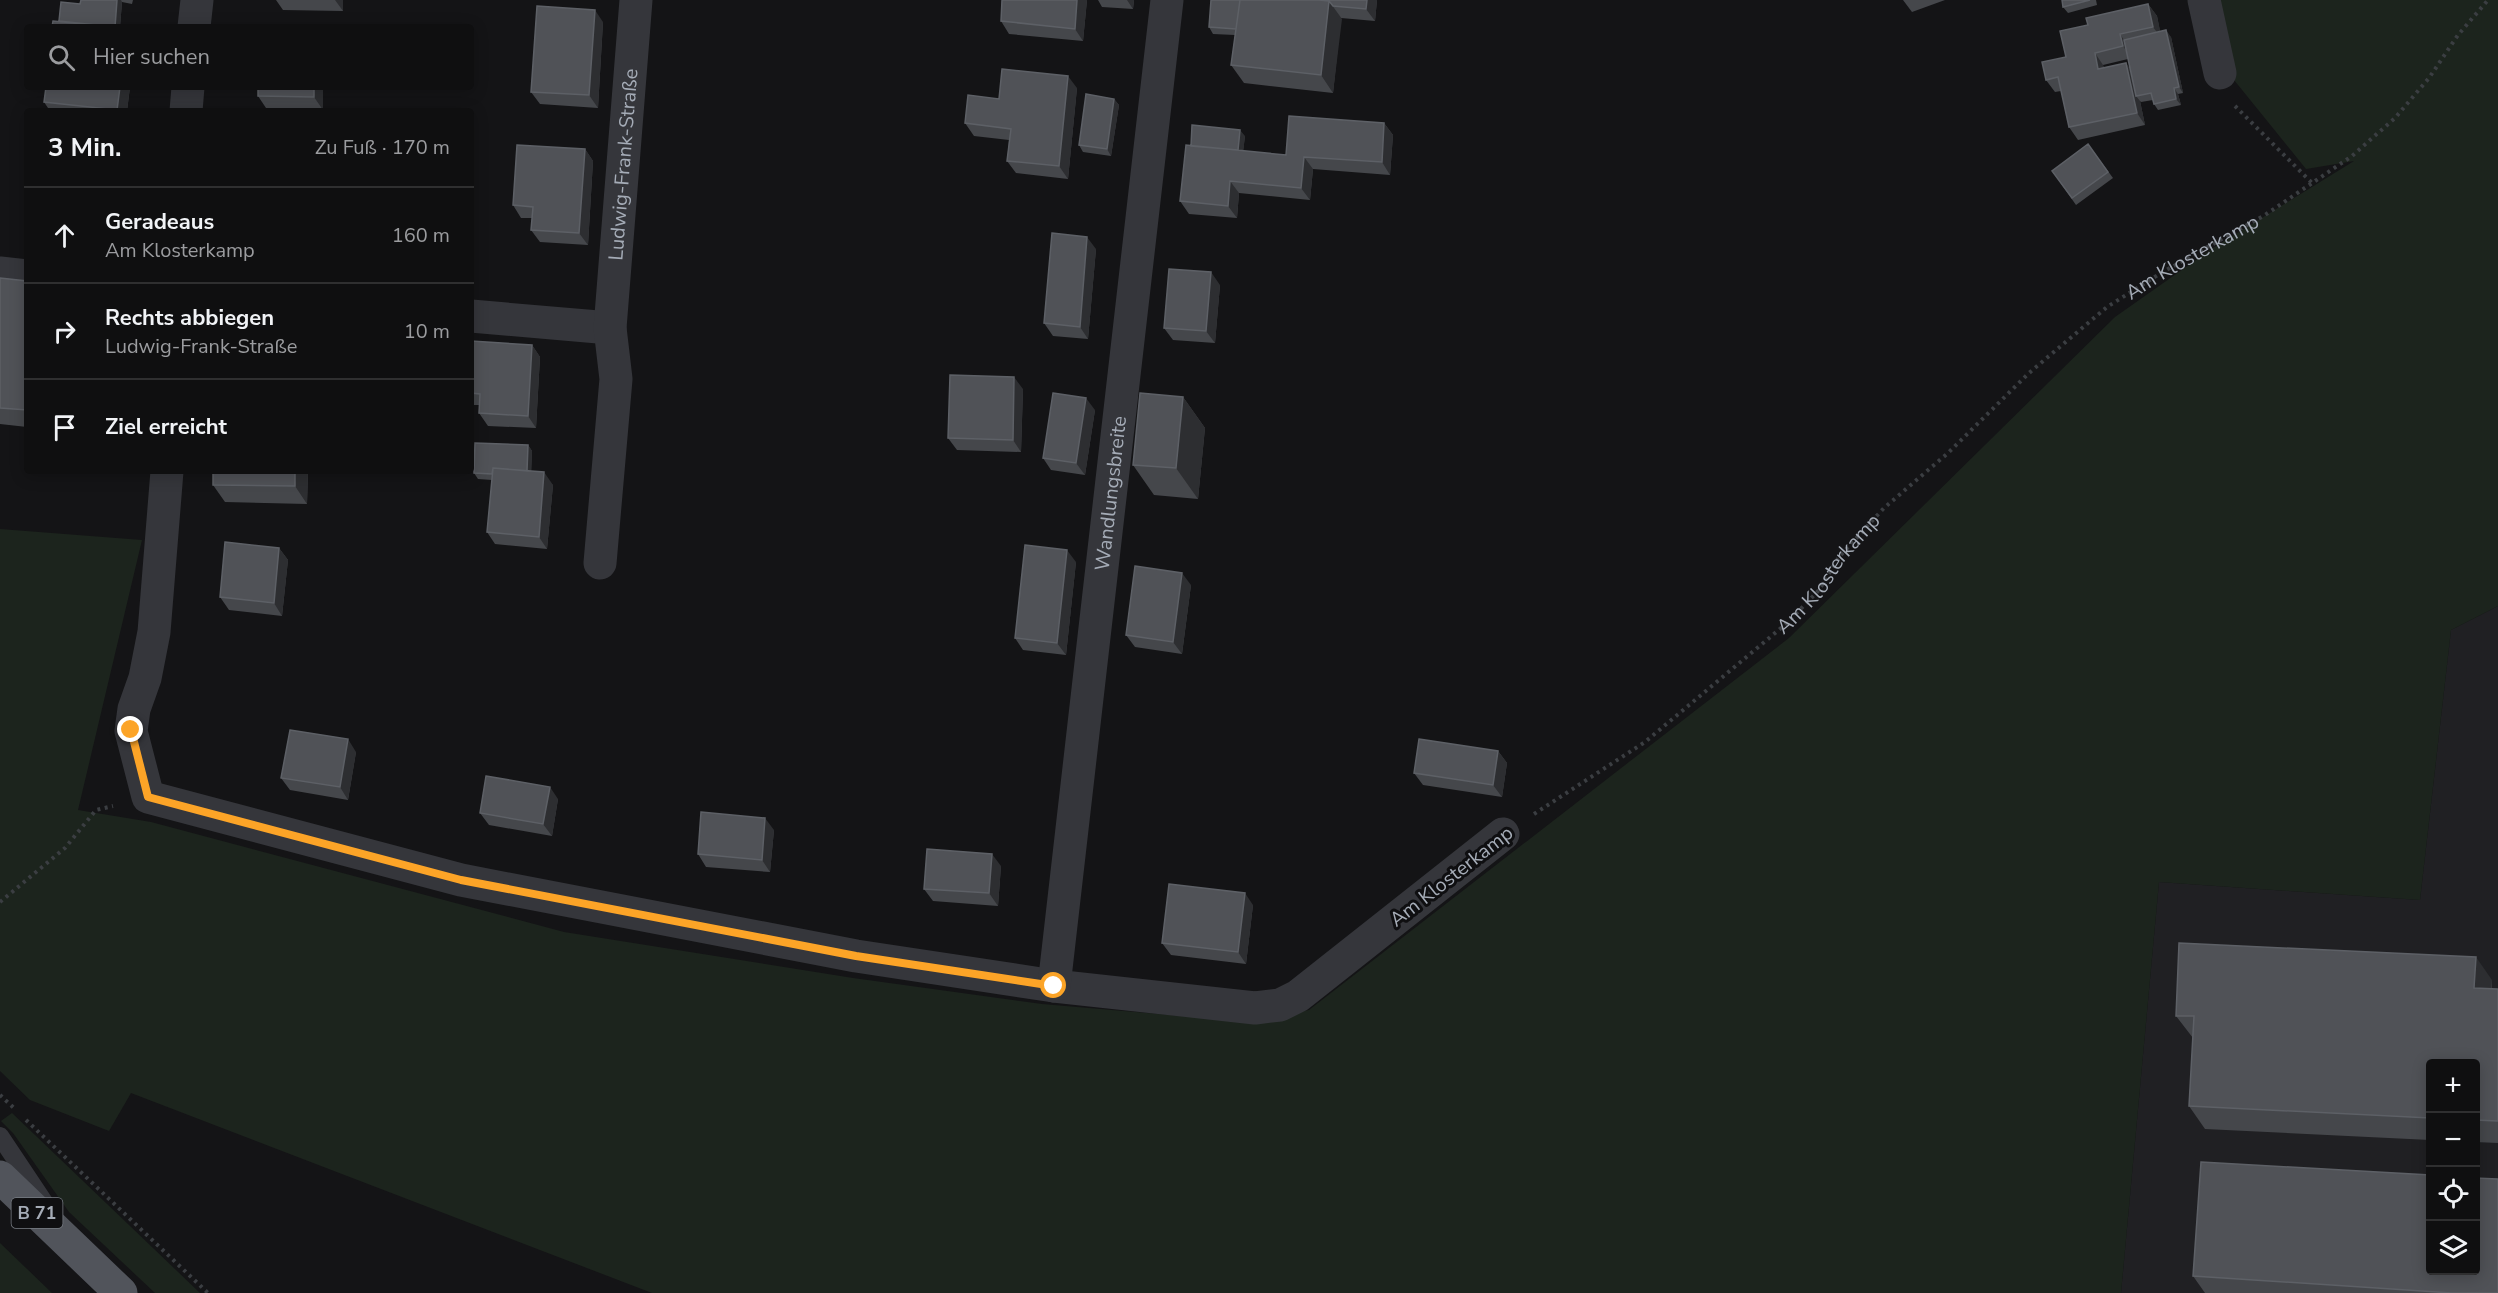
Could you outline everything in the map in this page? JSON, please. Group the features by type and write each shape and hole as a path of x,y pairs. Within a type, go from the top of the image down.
{"main road":[{"name":"B 71","path":"0,1177 121,1293"}],"street":[{"path":"194,24 197,0"},
{"name":"Ludwig-Frank-Straße","path":"600,562 616,379 610,328 636,0"},
{"name":"Wandlungsbreite","path":"1054,986 1167,0"},
{"path":"2204,0 2220,73"},
{"path":"186,108 188,90"},
{"path":"0,273 24,276"},
{"path":"474,316 610,328"},
{"path":"148,797 131,730 134,709 145,678 154,632 167,474"},
{"name":"Am Klosterkamp","path":"148,797 461,880 856,956 1054,986 1255,1008 1280,1005 1298,996 1503,834"}],"lane":[{"path":"0,1136 75,1249"}],"path":[{"name":"Am Klosterkamp","path":"1503,834 1645,742 1787,623 1819,590 1839,557 1884,508 1948,453 2029,374 2108,307 2161,273 2265,215 2352,156 2395,118 2429,78 2458,36 2488,0"},
{"path":"2220,73 2227,99 2313,184"},
{"path":"0,902 65,848 96,810 148,797"},
{"path":"0,1095 17,1111"},
{"path":"26,1119 208,1293"}],"shaded area":[{"path":"2211,0 2498,0 2498,606 2451,630 2420,900 2159,882 2121,1293 652,1293 131,1093 109,1131 30,1100 0,1071 0,529 142,540 78,810 151,822 564,932 853,978 1042,1004 1252,1022 1309,1010 1789,638 2115,317 2213,248 2354,161 2306,169 2234,80"},
{"path":"2498,606 2498,1293 2121,1293 2159,882 2420,900 2451,630"},
{"path":"12,1113 200,1293 155,1293 69,1212 13,1133 1,1121"},
{"path":"0,1243 52,1293 0,1293"}],"building":[{"path":"81,0 117,0 115,24 59,21 61,2 80,4"},
{"path":"1002,0 1077,0 1075,29 1001,21"},
{"path":"1211,0 1240,0 1236,29 1209,27"},
{"path":"1240,0 1329,1 1321,75 1231,65"},
{"path":"1319,0 1367,0 1366,9 1333,6 1329,1"},
{"path":"2062,0 2090,0 2063,7"},
{"path":"2148,4 2153,27 2120,34 2123,46 2095,53 2098,69 2126,63 2137,113 2069,127 2058,77 2046,80 2042,62 2066,57 2060,31 2088,25 2086,18"},
{"path":"537,6 595,10 589,95 531,92"},
{"path":"53,21 82,24 52,24"},
{"path":"2166,30 2179,87 2174,88 2176,99 2154,104 2151,93 2136,96 2124,40"},
{"path":"1002,69 1068,76 1059,166 1007,161 1011,129 965,123 968,95 999,99"},
{"path":"46,90 120,90 117,108 44,102"},
{"path":"258,90 314,90 314,97 258,96"},
{"path":"1086,94 1114,99 1107,149 1079,145"},
{"path":"1289,116 1384,123 1382,162 1304,157 1301,188 1230,181 1228,206 1180,201 1186,145 1286,155"},
{"path":"1192,125 1240,130 1238,150 1191,146"},
{"path":"2088,144 2108,172 2072,198 2052,171"},
{"path":"517,145 585,149 579,233 531,230 533,207 513,205"},
{"path":"1052,233 1087,237 1080,327 1044,323"},
{"path":"1169,269 1211,272 1206,331 1164,328"},
{"path":"0,278 24,281 24,410 0,408"},
{"path":"474,341 532,345 528,416 479,413 480,394 474,393"},
{"path":"950,375 1014,377 1013,440 948,438"},
{"path":"1053,393 1086,398 1076,463 1043,458"},
{"path":"1140,393 1183,397 1176,468 1133,465"},
{"path":"475,443 528,445 527,471 493,468 492,474 474,473"},
{"path":"493,468 544,472 539,537 487,532"},
{"path":"213,474 295,474 295,486 213,485"},
{"path":"225,542 279,548 274,603 220,597"},
{"path":"1025,545 1067,550 1057,643 1015,638"},
{"path":"1135,566 1182,573 1173,642 1126,635"},
{"path":"290,730 348,739 340,787 281,778"},
{"path":"1419,739 1498,751 1493,785 1414,773"},
{"path":"486,776 550,787 543,824 480,813"},
{"path":"701,812 765,818 762,860 698,854"},
{"path":"927,849 992,854 989,893 924,889"},
{"path":"1169,884 1245,893 1238,952 1162,943"},
{"path":"2179,943 2476,957 2474,988 2498,989 2498,1121 2480,1120 2480,1059 2426,1059 2426,1118 2189,1106 2194,1016 2176,1016"},
{"path":"2201,1162 2426,1175 2426,1275 2480,1275 2480,1178 2498,1179 2498,1293 2452,1293 2193,1276"}],"route":[{"path":"131,730 148,797 461,880 856,956 1054,986"}]}
